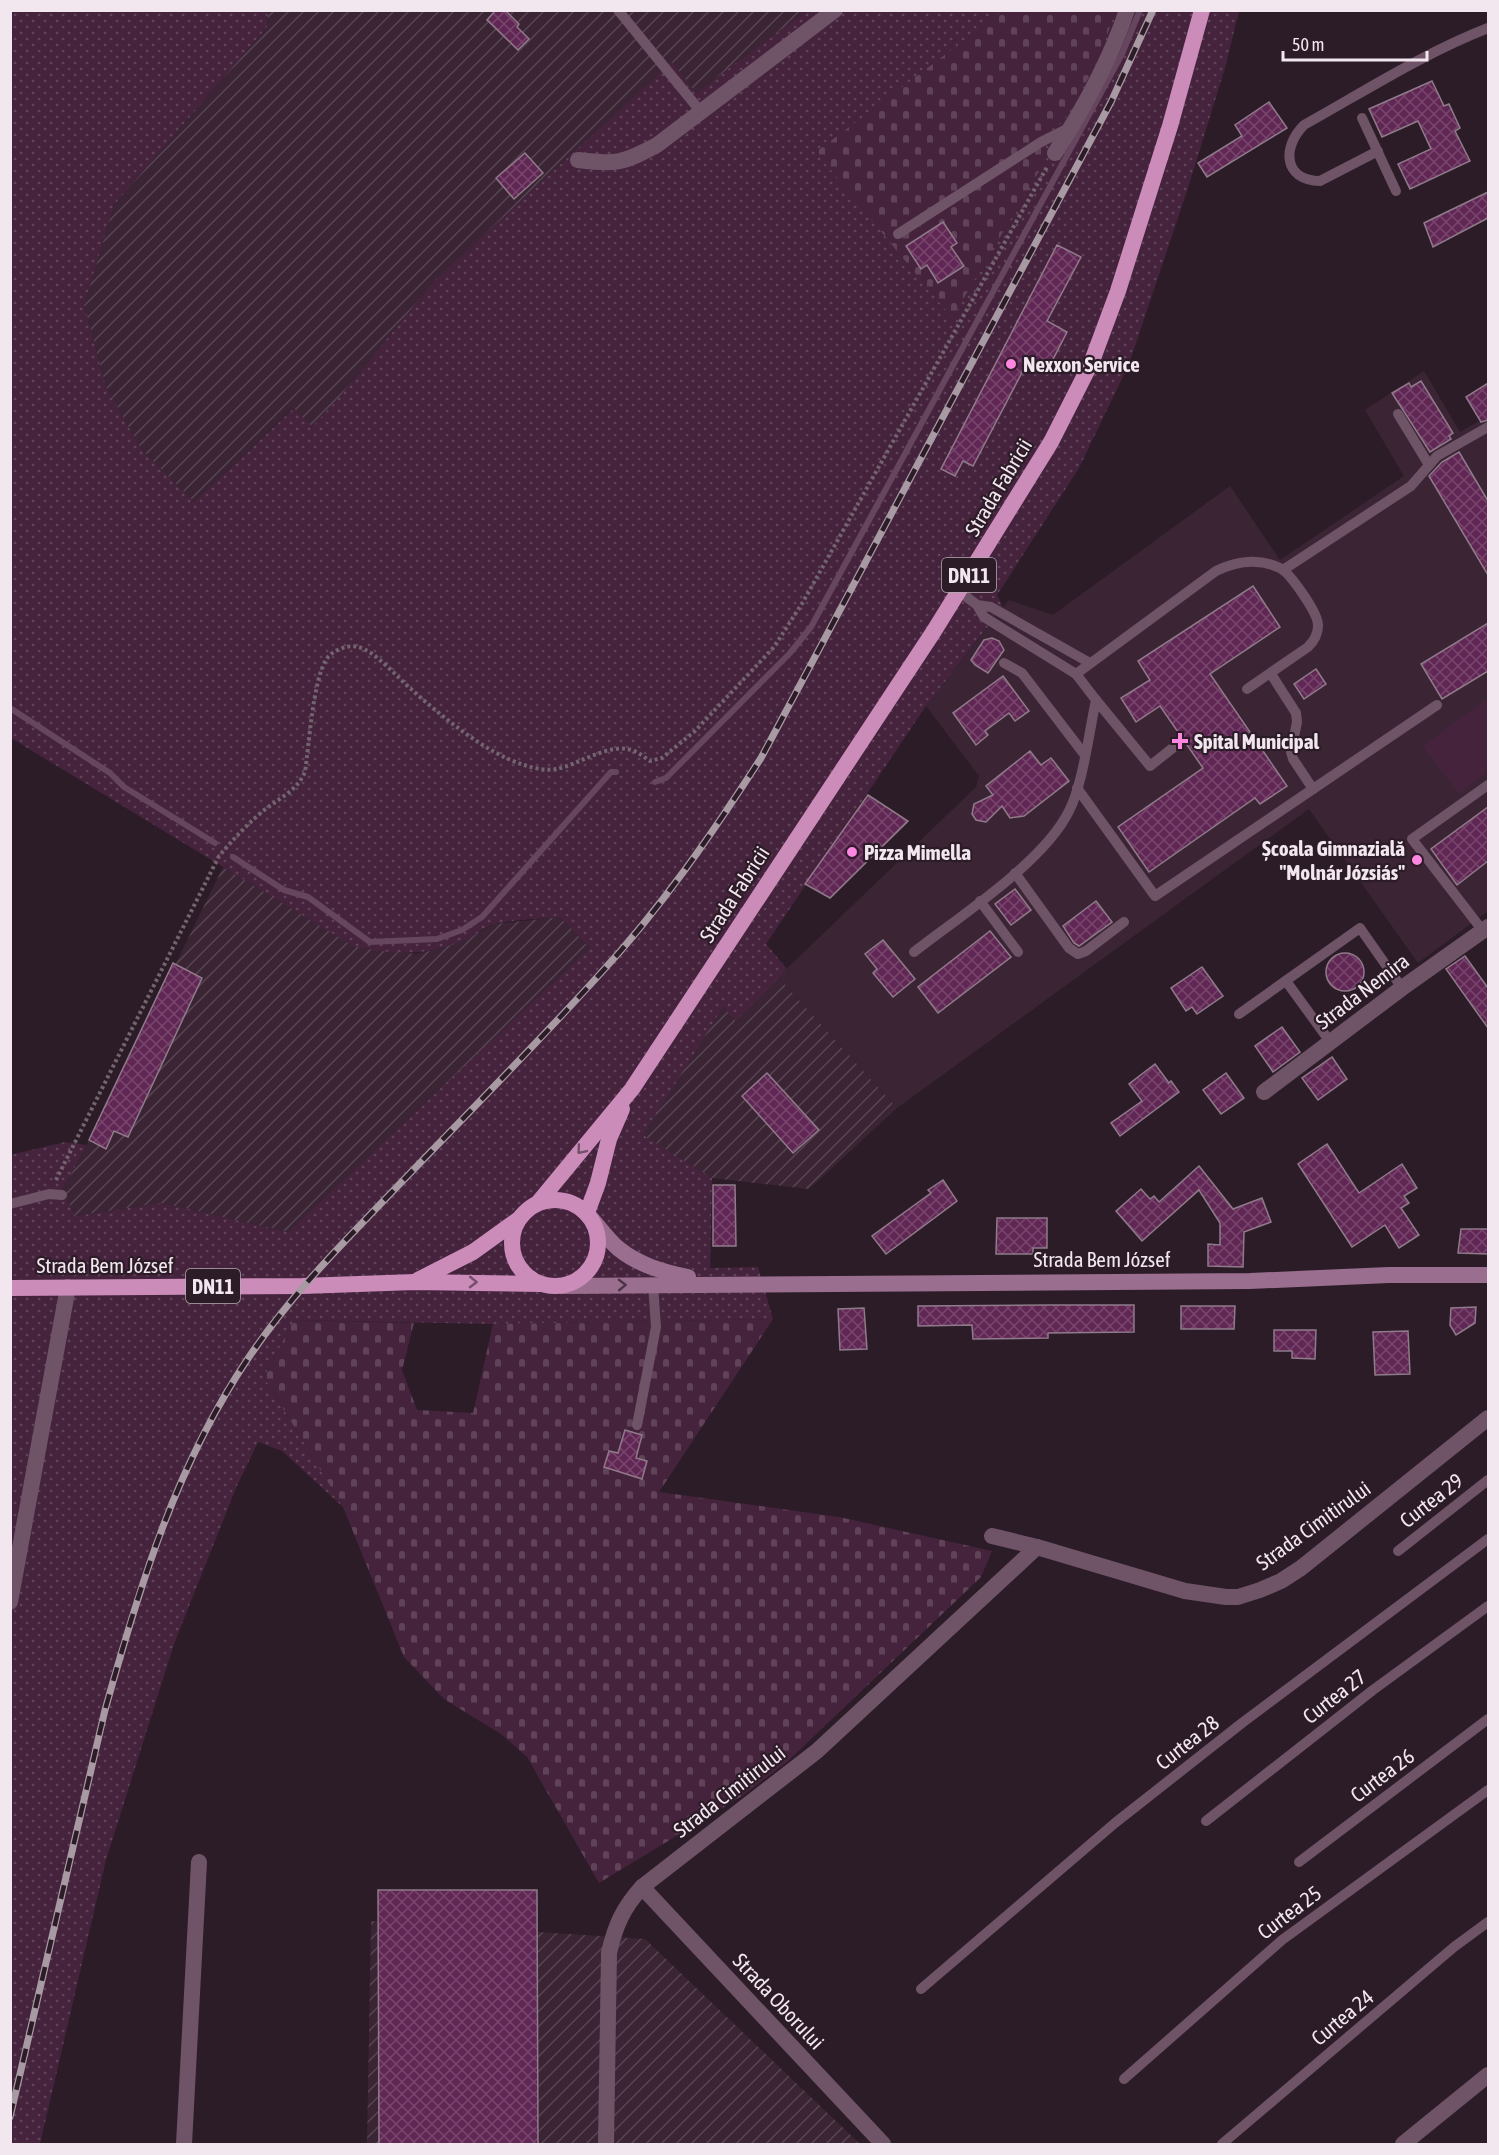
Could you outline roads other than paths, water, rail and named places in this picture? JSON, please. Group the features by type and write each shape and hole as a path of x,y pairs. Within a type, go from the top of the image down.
{"highway":[{"name":"Strada Fabricii","path":"537,1204 632,1089 959,591 1051,442 1092,361 1118,291 1170,126 1202,10"},
{"name":"Strada Fabricii","path":"589,1216 609,1139 632,1089"},
{"path":"537,1204 551,1200 566,1201 580,1207 589,1216 599,1239 598,1252 586,1274 563,1286"},
{"name":"DN11","path":"519,1218 537,1204"},
{"path":"519,1218 512,1243 514,1256 524,1273 541,1284"},
{"name":"Strada Bem József","path":"415,1282 473,1252 519,1218"},
{"name":"Strada Bem József","path":"10,1288 302,1286 415,1282 541,1284"},
{"name":"DN11","path":"541,1284 563,1286"}],"main road":[{"name":"Strada Bem József","path":"589,1216 618,1248 632,1258 659,1271 715,1283"},
{"name":"Strada Bem József","path":"563,1286 715,1283 1250,1281 1389,1275 1488,1275"}],"street":[{"path":"578,160 609,164 629,160 657,146 835,10"},
{"path":"1055,153 1101,71 1127,10"},
{"name":"Strada Nemira","path":"1264,1092 1402,988 1486,929"},
{"path":"10,1602 68,1287"},
{"name":"Strada Cimitirului","path":"992,1536 1185,1591 1226,1597 1248,1594 1281,1581 1301,1568 1488,1418"},
{"name":"Strada Cimitirului","path":"606,2145 609,1953 619,1917 642,1887 817,1752 1037,1547"},
{"path":"184,2145 199,1862"},
{"name":"Strada Oborului","path":"642,1887 883,2145"},
{"path":"1403,2145 1488,2075"}],"lane":[{"path":"618,10 701,112"},
{"path":"1378,151 1320,181 1311,181 1297,174 1288,152 1293,138 1304,125 1426,56 1488,28"},
{"path":"1362,118 1396,191"},
{"path":"898,234 1041,142 1072,126"},
{"path":"1398,414 1429,465"},
{"path":"1283,570 1411,486 1437,456 1488,427"},
{"path":"1076,674 1216,571 1247,562 1267,563 1283,570 1311,607 1318,621 1318,627 1315,640 1308,647 1272,674 1247,689"},
{"path":"959,591 977,605 984,617 1076,674 1150,766 1174,747"},
{"path":"977,605 991,607 1090,663"},
{"path":"1004,663 1022,672 1084,754"},
{"path":"1272,674 1296,713 1297,722 1291,752 1293,759 1313,789"},
{"path":"914,952 1015,873 1032,858 1060,825 1069,812 1077,788 1096,700"},
{"path":"1077,788 1155,896 1437,705"},
{"path":"1486,929 1412,839 1488,785"},
{"path":"1015,873 1069,948 1078,954 1086,951 1124,922"},
{"path":"980,900 1018,952"},
{"path":"1239,1014 1360,928 1402,988"},
{"path":"1286,981 1330,1043"},
{"path":"10,1204 49,1194 62,1195"},
{"path":"637,1425 656,1327 654,1284"},
{"name":"Curtea 29","path":"1398,1551 1488,1480"},
{"name":"Curtea 28","path":"921,1989 1114,1823 1242,1723 1488,1539"},
{"name":"Curtea 27","path":"1206,1821 1373,1690 1488,1606"},
{"name":"Curtea 26","path":"1299,1862 1488,1719"},
{"name":"Curtea 25","path":"1124,2079 1282,1940 1488,1790"},
{"name":"Curtea 24","path":"1222,2145 1454,1947 1488,1922"}],"waterway":[{"path":"655,782 666,778 790,653 811,627 1122,54 1140,10"},
{"path":"10,708 110,773 124,787 215,843"},
{"path":"233,857 284,890 308,897 370,942 437,939 462,930 482,917 611,772 616,772"}],"railway":[{"path":"10,2117 118,1663 163,1527 181,1483 223,1398 265,1334 299,1292 622,950 665,897 724,815 761,758 1111,102 1153,10"}],"place":[{"name":"Nexxon Service","path":"1011,364"},
{"name":"Spital Municipal","path":"1180,741"},
{"name":"Pizza Mimella","path":"852,852"},
{"name":"Școala Gimnazială \"Molnár Józsiás\"","path":"1417,860"}]}
